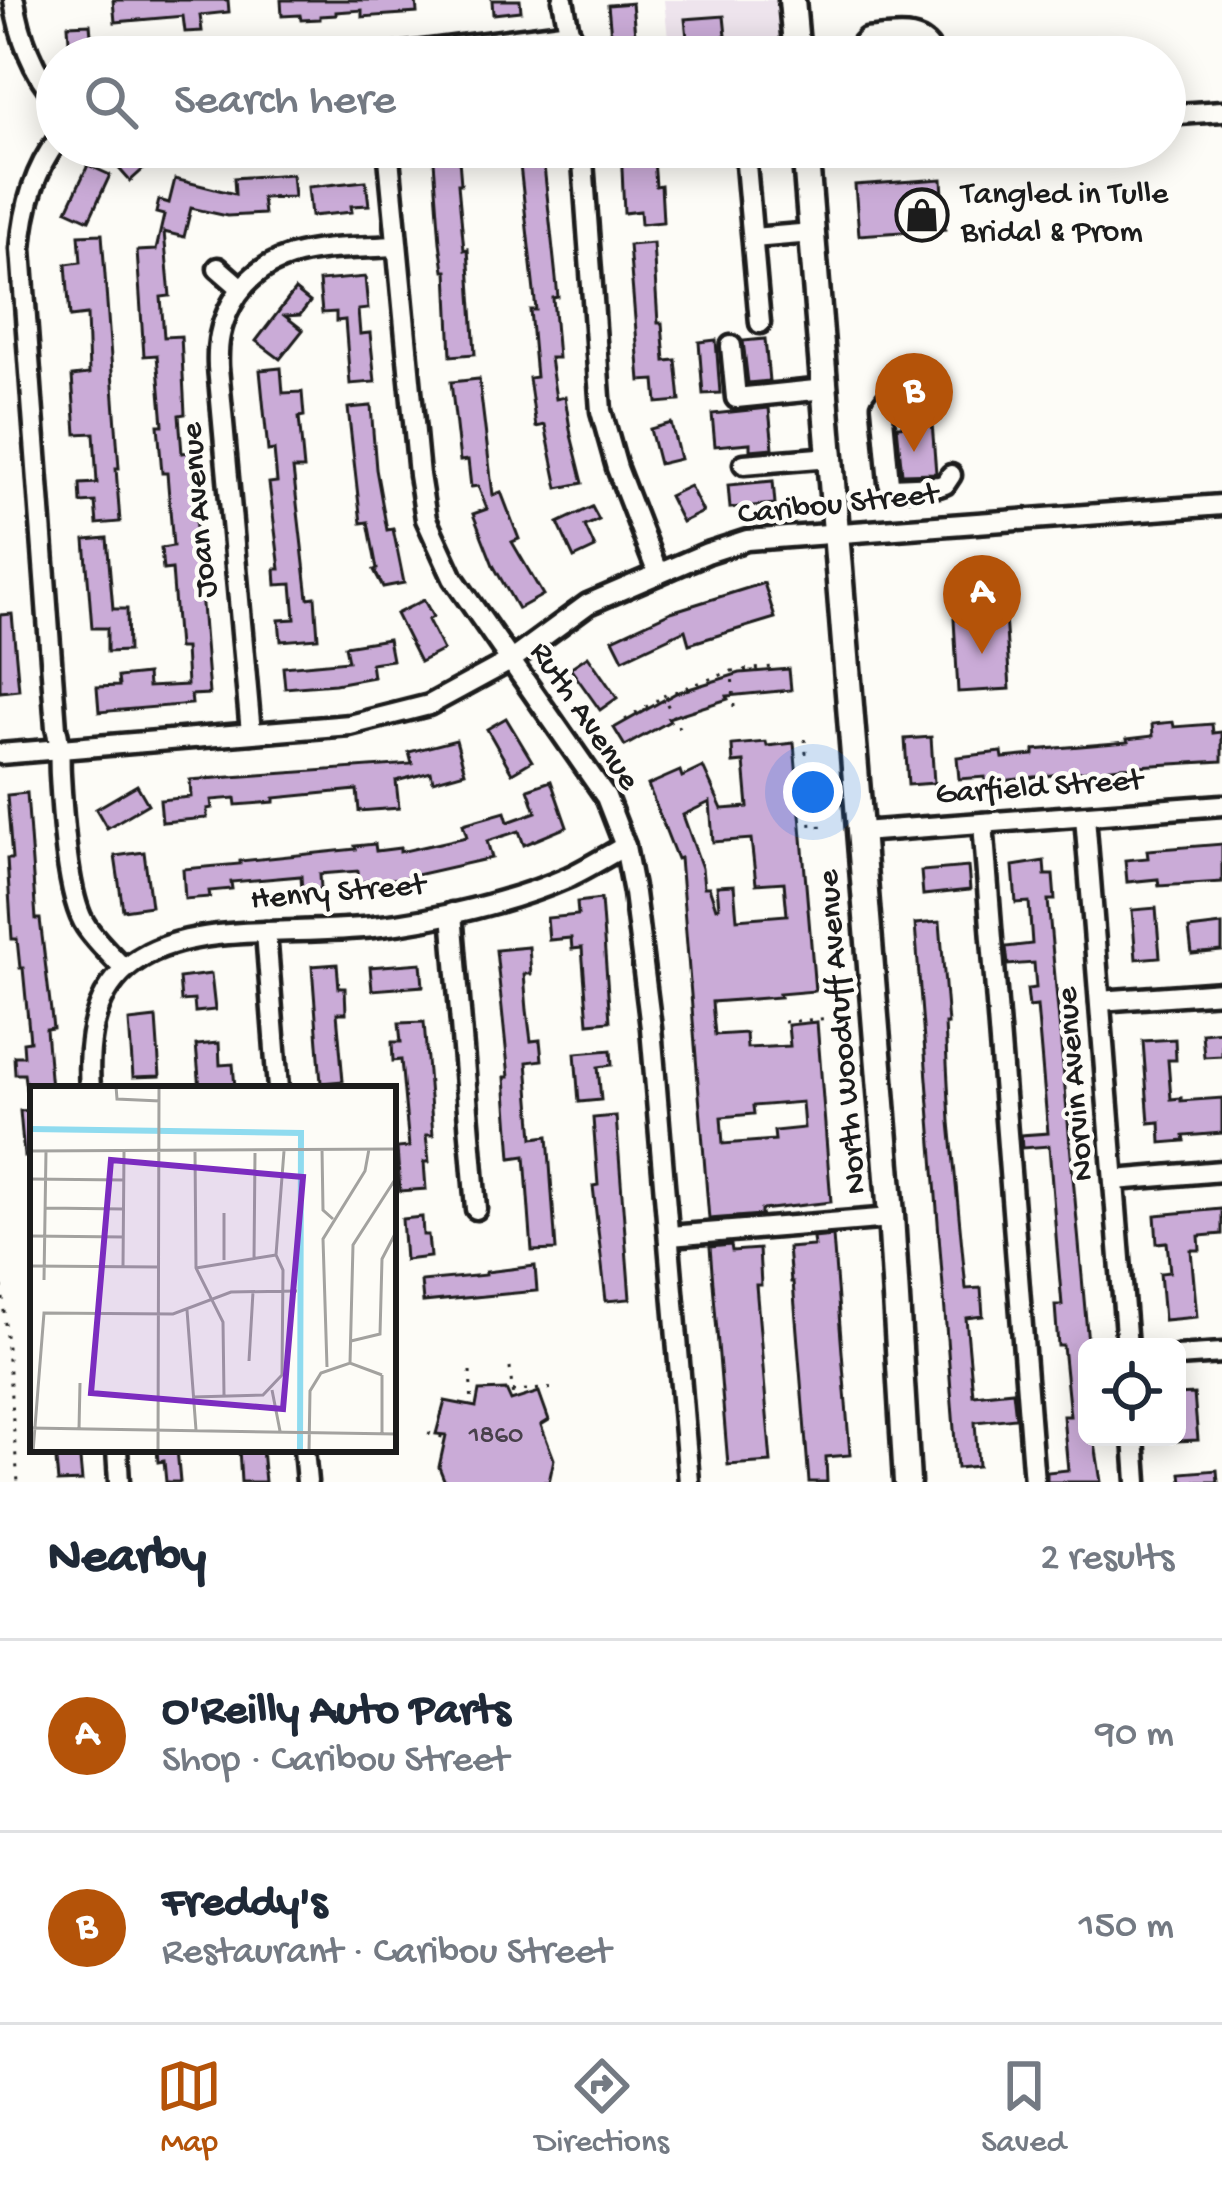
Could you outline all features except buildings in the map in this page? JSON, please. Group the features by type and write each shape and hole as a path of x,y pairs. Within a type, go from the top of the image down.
{"main road":[{"path":"792,0 795,36"},
{"name":"North Woodruff Avenue","path":"807,168 891,1218 907,1482"}],"street":[{"path":"14,0 19,30 36,64"},
{"path":"563,0 571,36"},
{"path":"539,36 570,32"},
{"path":"1186,114 1222,111"},
{"path":"40,168 24,217 22,249 60,770 78,909 84,924 124,969 101,1001 88,1062 90,1086"},
{"name":"Ruth Avenue","path":"390,168 425,519 453,578 606,797 625,846 651,1028 689,1482"},
{"path":"584,168 601,411 617,468 658,574"},
{"path":"746,168 760,323"},
{"path":"753,238 812,233"},
{"path":"218,268 241,288 272,261 289,256 397,246"},
{"name":"Joan Avenue","path":"241,288 221,323 217,343 251,733"},
{"path":"731,346 736,398 826,389"},
{"path":"887,398 882,412 891,488 938,486 951,475"},
{"path":"744,464 831,457"},
{"name":"Caribou Street","path":"0,754 350,725 391,716 429,705 510,661 588,604 747,540 1222,505"},
{"name":"Garfield Street","path":"861,832 1222,805"},
{"name":"Norvin Avenue","path":"1085,816 1126,1338"},
{"path":"983,823 1034,1482"},
{"name":"Henry Street","path":"124,969 148,950 176,941 374,927 452,913 568,877 625,846"},
{"path":"452,913 476,1210"},
{"path":"266,932 278,1086"},
{"path":"1100,1001 1222,992"},
{"path":"1114,1180 1222,1172"},
{"path":"670,1236 891,1218"},
{"path":"1186,1355 1222,1353"},
{"path":"1135,1446 1137,1482"},
{"path":"117,1452 119,1482"},
{"path":"304,1452 307,1482"}],"path":[{"path":"626,720 664,697 732,671 773,667"},
{"path":"732,671 734,707"},
{"path":"664,697 679,728"},
{"path":"805,740 812,827 827,826"},
{"path":"784,1022 843,1017"},
{"path":"0,1262 18,1482"},
{"path":"510,1368 513,1400"},
{"path":"470,1371 472,1406"},
{"path":"512,1391 558,1388"},
{"path":"428,1433 446,1438"}],"shaded area":[{"path":"664,0 792,0 795,36 668,36"}],"place":[{"name":"Tangled in Tulle Bridal & Prom","path":"922,215"},
{"name":"Freddy's","path":"914,452"},
{"name":"O'Reilly Auto Parts","path":"982,654"}]}
